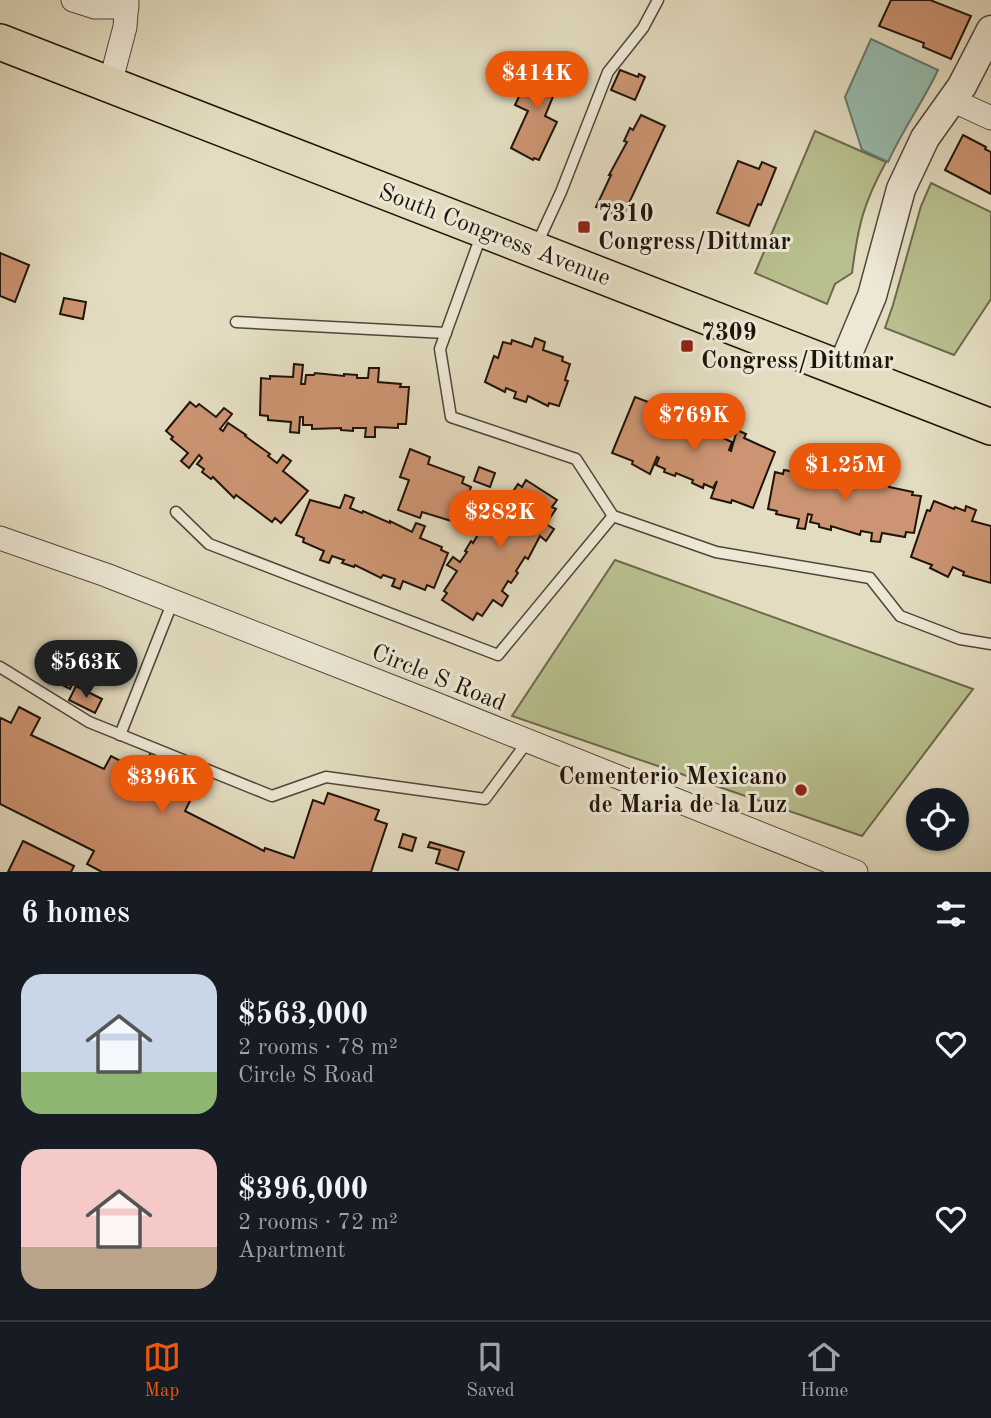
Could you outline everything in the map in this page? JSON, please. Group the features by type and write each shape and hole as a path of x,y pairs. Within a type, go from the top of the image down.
{"main road":[{"name":"South Congress Avenue","path":"0,42 991,427"}],"street":[{"path":"74,0 95,7 127,3 125,27 110,83"},
{"path":"841,370 872,296 901,189 925,138 952,100 991,30"},
{"path":"952,100 991,118"},
{"name":"Circle S Road","path":"0,538 173,601 528,741 816,865 856,872"}],"lane":[{"path":"534,250 561,192 608,72 643,28 658,0"},
{"path":"483,230 440,349 451,417 576,459 613,516 716,552 870,578 900,616 960,639 991,644"},
{"path":"236,322 446,333"},
{"path":"176,512 209,544 498,655 613,516"},
{"path":"120,735 173,601"},
{"path":"0,667 89,722 272,796 326,776 485,799 528,741"}],"shaded area":[{"path":"871,39 938,70 888,162 862,150 845,97"},
{"path":"815,131 886,162 863,216 852,273 835,284 827,304 755,273"},
{"path":"931,183 991,212 991,299 954,355 885,328 921,206"},
{"path":"615,560 973,689 862,836 512,716"}],"building":[{"path":"891,0 930,0 971,16 951,59 923,47 924,43 879,26"},
{"path":"536,60 563,72 545,116 557,122 539,160 533,160 511,148 528,111 515,105"},
{"path":"620,70 645,77 635,100 611,90"},
{"path":"641,115 665,126 622,218 596,207 627,142 624,141 630,128 633,130"},
{"path":"963,135 991,152 991,194 945,170"},
{"path":"738,161 759,169 762,162 776,168 749,226 717,213"},
{"path":"0,253 29,265 15,302 0,296"},
{"path":"64,298 86,302 83,319 60,314"},
{"path":"535,338 545,342 543,350 563,357 562,361 570,364 565,380 568,381 559,406 549,403 548,406 528,396 526,402 514,398 516,392 506,388 505,392 485,382 494,356 498,358 503,342 511,344 512,340 532,347"},
{"path":"294,364 303,365 301,384 305,384 306,375 315,373 368,378 369,368 379,368 378,382 409,387 406,424 398,424 398,428 375,427 375,437 365,437 366,428 353,428 353,431 341,428 312,429 312,425 303,425 303,417 300,417 299,433 290,432 291,422 268,420 268,416 260,415 261,378 293,377"},
{"path":"635,397 667,408 668,404 678,407 670,427 675,419 696,424 695,427 724,436 723,438 732,442 731,451 737,430 746,434 744,438 775,452 753,508 732,500 731,503 711,498 717,481 713,488 704,484 703,488 692,483 693,480 676,473 675,476 664,472 665,469 656,465 659,458 657,457 650,474 632,464 633,461 612,453"},
{"path":"190,402 196,407 199,404 216,417 224,408 232,414 220,429 223,431 228,423 270,454 268,456 277,463 283,455 291,461 283,471 308,491 281,523 275,518 272,522 236,495 234,498 213,477 211,479 202,472 204,469 197,464 202,458 199,455 189,468 181,461 188,453 171,439 173,437 166,431"},
{"path":"410,449 430,457 428,464 464,477 462,483 471,487 458,523 422,512 420,518 398,510 409,480 400,477"},
{"path":"808,461 817,462 814,481 818,481 819,473 828,472 857,479 858,476 880,483 882,473 891,475 889,487 921,496 914,533 906,532 905,537 882,533 880,542 871,541 872,533 861,531 860,535 831,526 831,530 819,527 819,524 810,522 812,515 808,514 805,529 797,528 799,519 776,514 777,511 768,509 775,472 783,474 784,470 806,474"},
{"path":"479,467 495,473 490,487 474,481"},
{"path":"526,480 557,500 552,507 556,509 546,524 554,529 546,541 540,536 511,583 508,581 502,591 508,596 502,606 493,600 482,616 477,613 473,620 442,600 447,593 444,591 457,571 447,565 453,557 460,562 488,517 491,519 498,508 489,502 495,494 506,502 518,484 522,487"},
{"path":"345,495 354,498 350,508 362,513 363,511 390,521 412,532 416,523 425,526 420,538 442,547 441,550 448,553 434,588 427,585 425,590 403,581 400,589 392,586 395,579 383,575 381,578 355,565 354,567 342,563 344,560 332,556 329,563 320,560 324,551 303,542 304,538 296,535 310,500 340,508"},
{"path":"934,501 954,509 955,507 965,511 966,506 976,510 972,521 991,526 991,583 963,575 964,572 953,567 948,577 930,568 932,565 911,557 927,510 930,511"},
{"path":"59,663 78,672 70,689 50,679"},
{"path":"76,686 102,699 95,713 69,700"},
{"path":"19,707 40,718 31,735 104,769 111,756 142,772 151,752 176,765 169,778 177,782 174,788 192,797 185,811 264,851 265,848 294,858 313,800 324,804 328,793 379,810 375,820 387,824 371,872 102,872 87,864 94,851 0,804 0,720 1,718 11,723"},
{"path":"403,834 416,838 412,851 399,847"},
{"path":"23,841 74,866 71,872 8,872"},
{"path":"430,842 464,852 458,870 436,863 440,850 428,847"}],"place":[{"name":"7310 Congress/Dittmar","path":"584,227"},
{"name":"7309 Congress/Dittmar","path":"687,346"},
{"name":"Cementerio Mexicano de Maria de la Luz","path":"801,790"}]}
